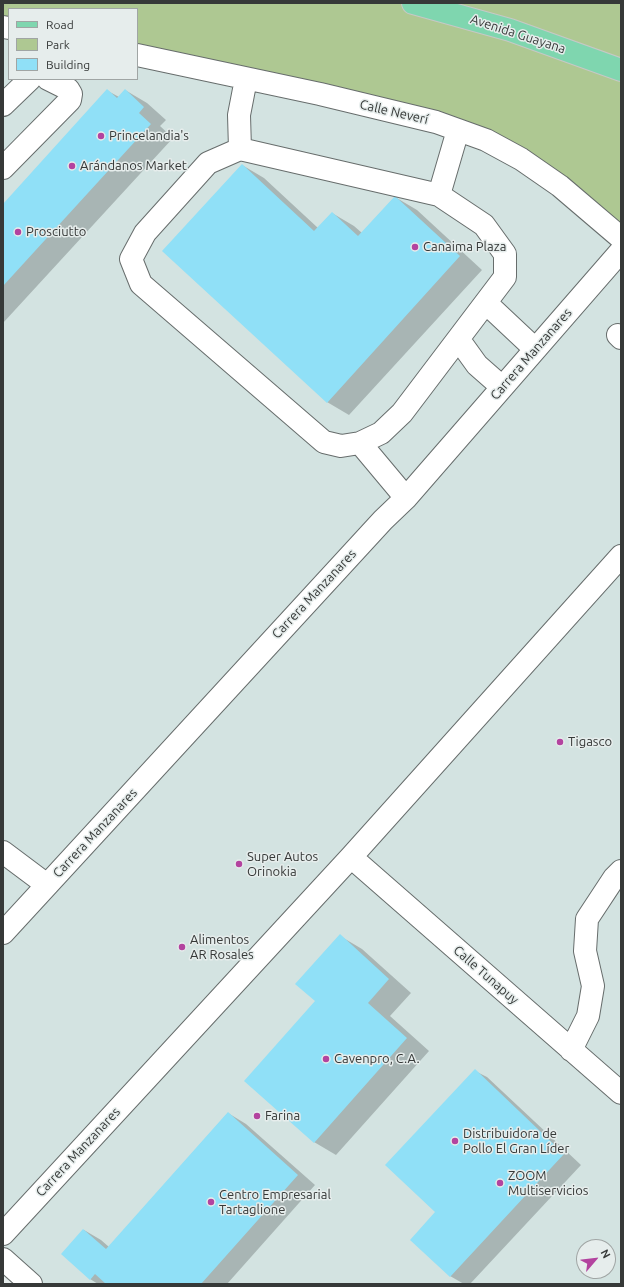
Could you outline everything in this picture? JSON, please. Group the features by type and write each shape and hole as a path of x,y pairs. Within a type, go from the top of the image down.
{"main road":[{"name":"Avenida Guayana","path":"413,3 510,30 621,70"}],"street":[{"name":"Calle Neverí","path":"138,55 320,94 436,122 486,140 521,159 560,186 621,238"},
{"path":"240,149 239,115 246,79"},
{"path":"3,105 29,80"},
{"path":"3,168 70,100 68,89 50,80"},
{"path":"439,195 458,130"},
{"path":"240,149 439,195 484,225 506,254 505,277 459,340 448,351 402,413 381,433 360,443 341,446 324,442 141,284 131,259 145,233 208,163 240,149"},
{"name":"Carrera Manzanares","path":"3,934 383,520 406,498 621,251"},
{"path":"486,303 535,349"},
{"path":"459,340 477,365 502,387"},
{"path":"360,443 406,498"},
{"name":"Carrera Manzanares","path":"3,1234 351,857 621,556"},
{"path":"3,852 47,885"},
{"name":"Calle Tunapuy","path":"351,857 621,1093"},
{"path":"571,1050 588,1016 593,986 585,951 587,919 614,878 621,871"},
{"path":"3,1259 31,1284"}],"shaded area":[{"path":"3,28 8,29 8,80 138,80 138,57 487,141 621,239 621,1284 31,1284 3,1259"}],"green space":[{"path":"3,3 621,3 621,239 487,141 138,57 138,8 8,8 8,29 3,28"}],"building":[{"path":"107,89 117,98 125,89 144,107 139,113 151,124 3,286 3,204"},
{"path":"242,164 314,231 332,212 358,236 395,196 460,256 327,403 162,251"},
{"name":"Cavenpro, C.A.","path":"340,934 389,979 368,1003 407,1038 314,1143 244,1081 315,1001 295,984"},
{"path":"475,1069 564,1154 450,1277 410,1240 435,1212 385,1165"},
{"name":"Centro Empresarial Tartaglione","path":"228,1112 298,1175 201,1284 106,1284 95,1274 90,1280 61,1254 83,1229 106,1249"}],"place":[{"name":"Princelandia's","path":"101,136"},
{"name":"Arándanos Market","path":"72,166"},
{"name":"Prosciutto","path":"18,232"},
{"name":"Canaima Plaza","path":"415,247"},
{"name":"Tigasco","path":"560,742"},
{"name":"Super Autos Orinokia","path":"239,864"},
{"name":"Alimentos AR Rosales","path":"182,947"},
{"name":"Cavenpro, C.A.","path":"326,1059"},
{"name":"Farina","path":"257,1116"},
{"name":"Distribuidora de Pollo El Gran Líder","path":"455,1141"},
{"name":"ZOOM Multiservicios","path":"500,1183"},
{"name":"Centro Empresarial Tartaglione","path":"211,1202"}]}
